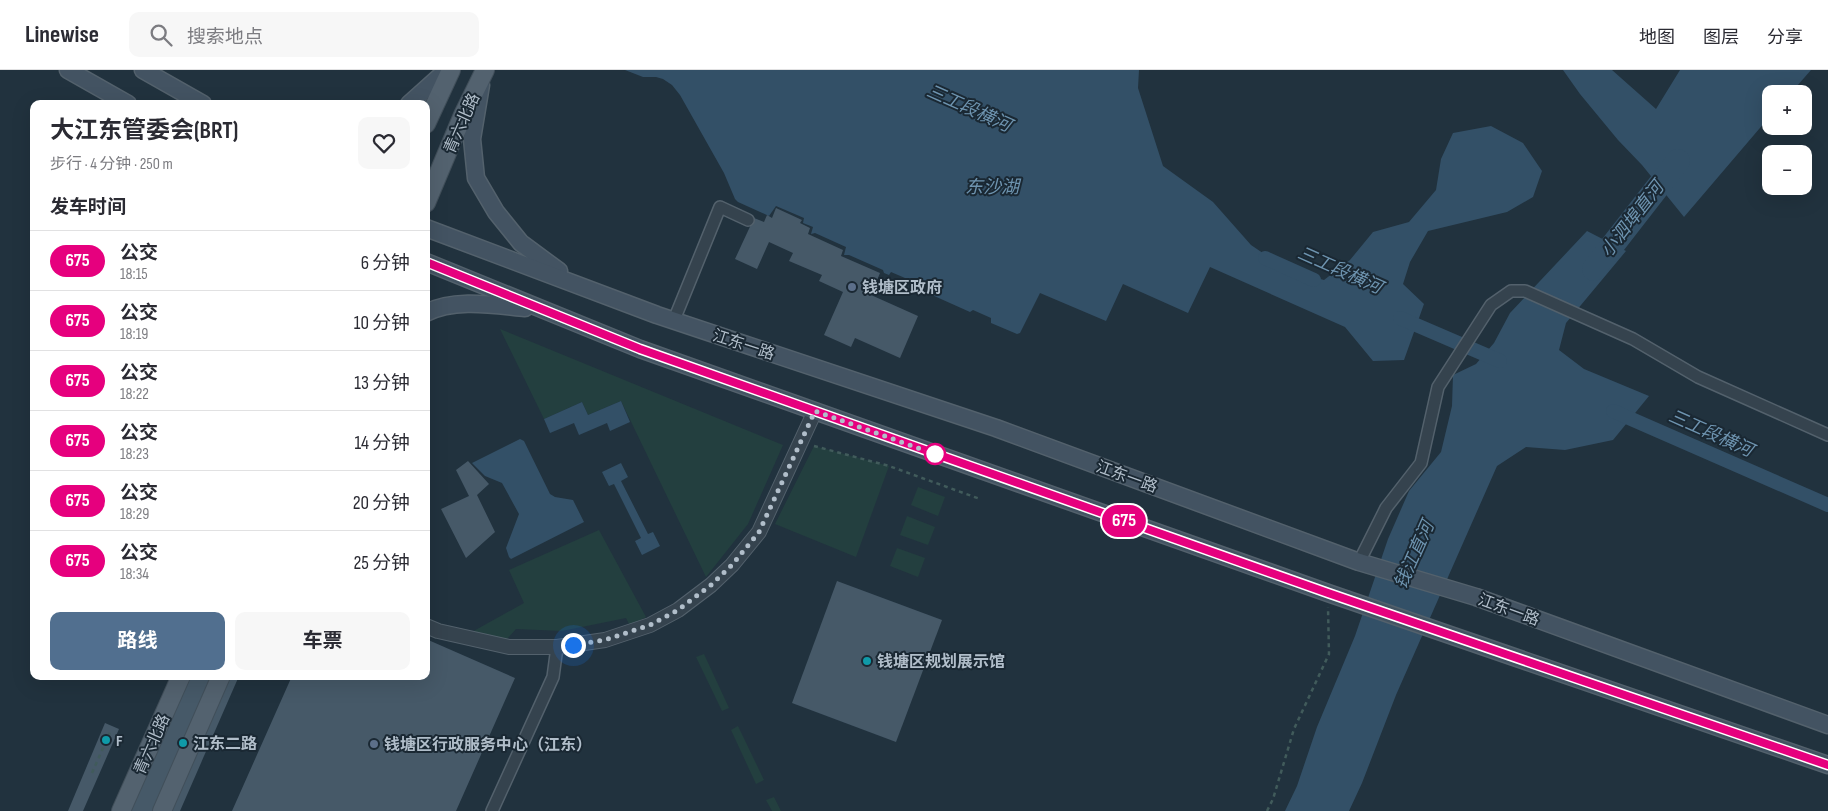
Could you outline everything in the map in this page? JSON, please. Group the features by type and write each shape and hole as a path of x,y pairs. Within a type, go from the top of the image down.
{"main road":[{"path":"68,70 121,100"},
{"path":"143,70 196,100"},
{"path":"413,100 447,70"},
{"name":"青六北路","path":"430,115 451,70"},
{"path":"483,73 472,139 476,178 496,212 521,243 577,284"},
{"name":"青六北路","path":"430,194 483,73"},
{"name":"江东一路","path":"430,229 674,320 996,428 1367,564 1476,597 1828,725"},
{"path":"430,264 640,349 1361,605 1462,638 1828,765"},
{"path":"430,311 436,308 476,303 544,310"},
{"name":"青六北路","path":"121,811 178,680"},
{"path":"162,811 219,680"}],"street":[{"path":"674,320 714,204 748,220"},
{"path":"1367,564 1386,508 1421,463 1438,387 1491,305 1511,291 1526,291 1633,339 1698,378 1828,435"},
{"path":"430,628 509,647 558,647 605,640 650,625 678,610 711,585 732,565 759,532 815,411"},
{"path":"492,811 553,677 558,647"}],"path":[{"path":"800,443 889,466 980,499"},
{"path":"1267,811 1273,799 1294,729 1329,654 1328,593"},
{"path":"92,773 111,730"}],"green space":[{"path":"500,329 783,445 748,524 706,577 621,401 588,415 582,402 544,419"},
{"path":"814,446 889,466 856,557 775,524"},
{"path":"918,487 945,497 938,516 911,505"},
{"path":"907,516 935,527 928,545 900,535"},
{"path":"599,530 646,617 630,626 626,618 562,631 516,629 507,639 470,633 524,603 509,570"},
{"path":"897,548 925,558 918,577 890,566"},
{"path":"704,654 729,708 722,711 696,657"},
{"path":"738,726 764,780 756,784 731,730"},
{"path":"774,797 781,811 772,811 766,800"}],"water":[{"name":"东沙湖","path":"625,70 1139,70 1138,88 1163,166 1213,202 1251,245 1288,270 1324,280 1350,260 1373,232 1409,222 1436,190 1441,159 1453,133 1491,126 1523,143 1542,171 1533,197 1507,212 1428,231 1410,262 1403,284 1424,304 1404,360 1373,361 1345,327 1210,267 1188,313 1123,284 1106,321 1040,293 1020,333 1017,334 991,323 991,318 973,310 970,312 932,295 933,288 915,279 912,281 891,272 889,275 884,273 883,270 849,255 844,255 846,247 815,233 811,234 813,227 803,223 804,218 776,206 769,216 738,202 724,173 680,95 672,85 663,79 643,77"},
{"path":"1563,70 1612,70 1656,109 1680,70 1811,70 1798,85 1762,85 1762,126 1684,217 1642,165 1618,140"},
{"name":"钱江直河","path":"1587,231 1626,251 1566,323 1559,350 1584,369 1649,396 1613,440 1565,450 1526,447 1497,466 1396,695 1362,783 1349,811 1285,811 1297,786 1317,727 1355,636 1388,539 1409,491 1441,452 1452,406 1453,375 1476,364 1494,343 1510,313"},
{"path":"621,401 630,422 610,431 607,423 579,435 574,423 550,433 544,419 582,402 588,415"},
{"path":"520,439 524,441 550,494 555,497 573,500 584,522 511,559 506,548 519,514 502,483 485,476 472,463"},
{"path":"621,463 628,477 621,481 648,534 653,532 660,546 642,555 635,541 641,538 614,484 609,486 602,472"}],"building":[{"name":"钱塘区政府","path":"776,208 802,220 800,223 810,228 808,234 843,250 841,256 880,273 871,295 918,316 900,358 855,338 851,347 824,335 843,292 819,281 822,275 789,261 793,253 769,242 757,269 735,259 754,218 764,222 767,215 772,218"},
{"path":"468,461 489,484 477,495 495,532 466,558 441,509 469,496 456,470"},
{"name":"钱塘区规划展示馆","path":"837,581 942,620 896,742 792,703"},
{"name":"钱塘区行政服务中心（江东）","path":"430,641 515,678 456,811 232,811 290,680 430,680"},
{"name":"江东二路","path":"184,680 237,680 180,811 126,811"},
{"path":"105,723 119,729 83,811 68,811"}],"waterway":[{"name":"小泗埠直河","path":"1594,269 1678,161"},
{"name":"三工段横河","path":"1265,258 1314,280"},
{"name":"三工段横河","path":"1400,318 1500,361"},
{"name":"三工段横河","path":"1613,411 1828,505"}],"bus line":[{"name":"675","path":"430,264 640,349 1361,605 1462,638 1828,765"}],"place":[{"name":"钱塘区政府","path":"852,287"},
{"name":"钱塘区规划展示馆","path":"867,661"},
{"name":"F","path":"106,740"},
{"name":"江东二路","path":"183,743"},
{"name":"钱塘区行政服务中心（江东）","path":"374,744"}],"route":[{"path":"573,645 605,640 650,625 678,610 711,585 732,565 759,532 815,411 943,457 935,454"}]}
